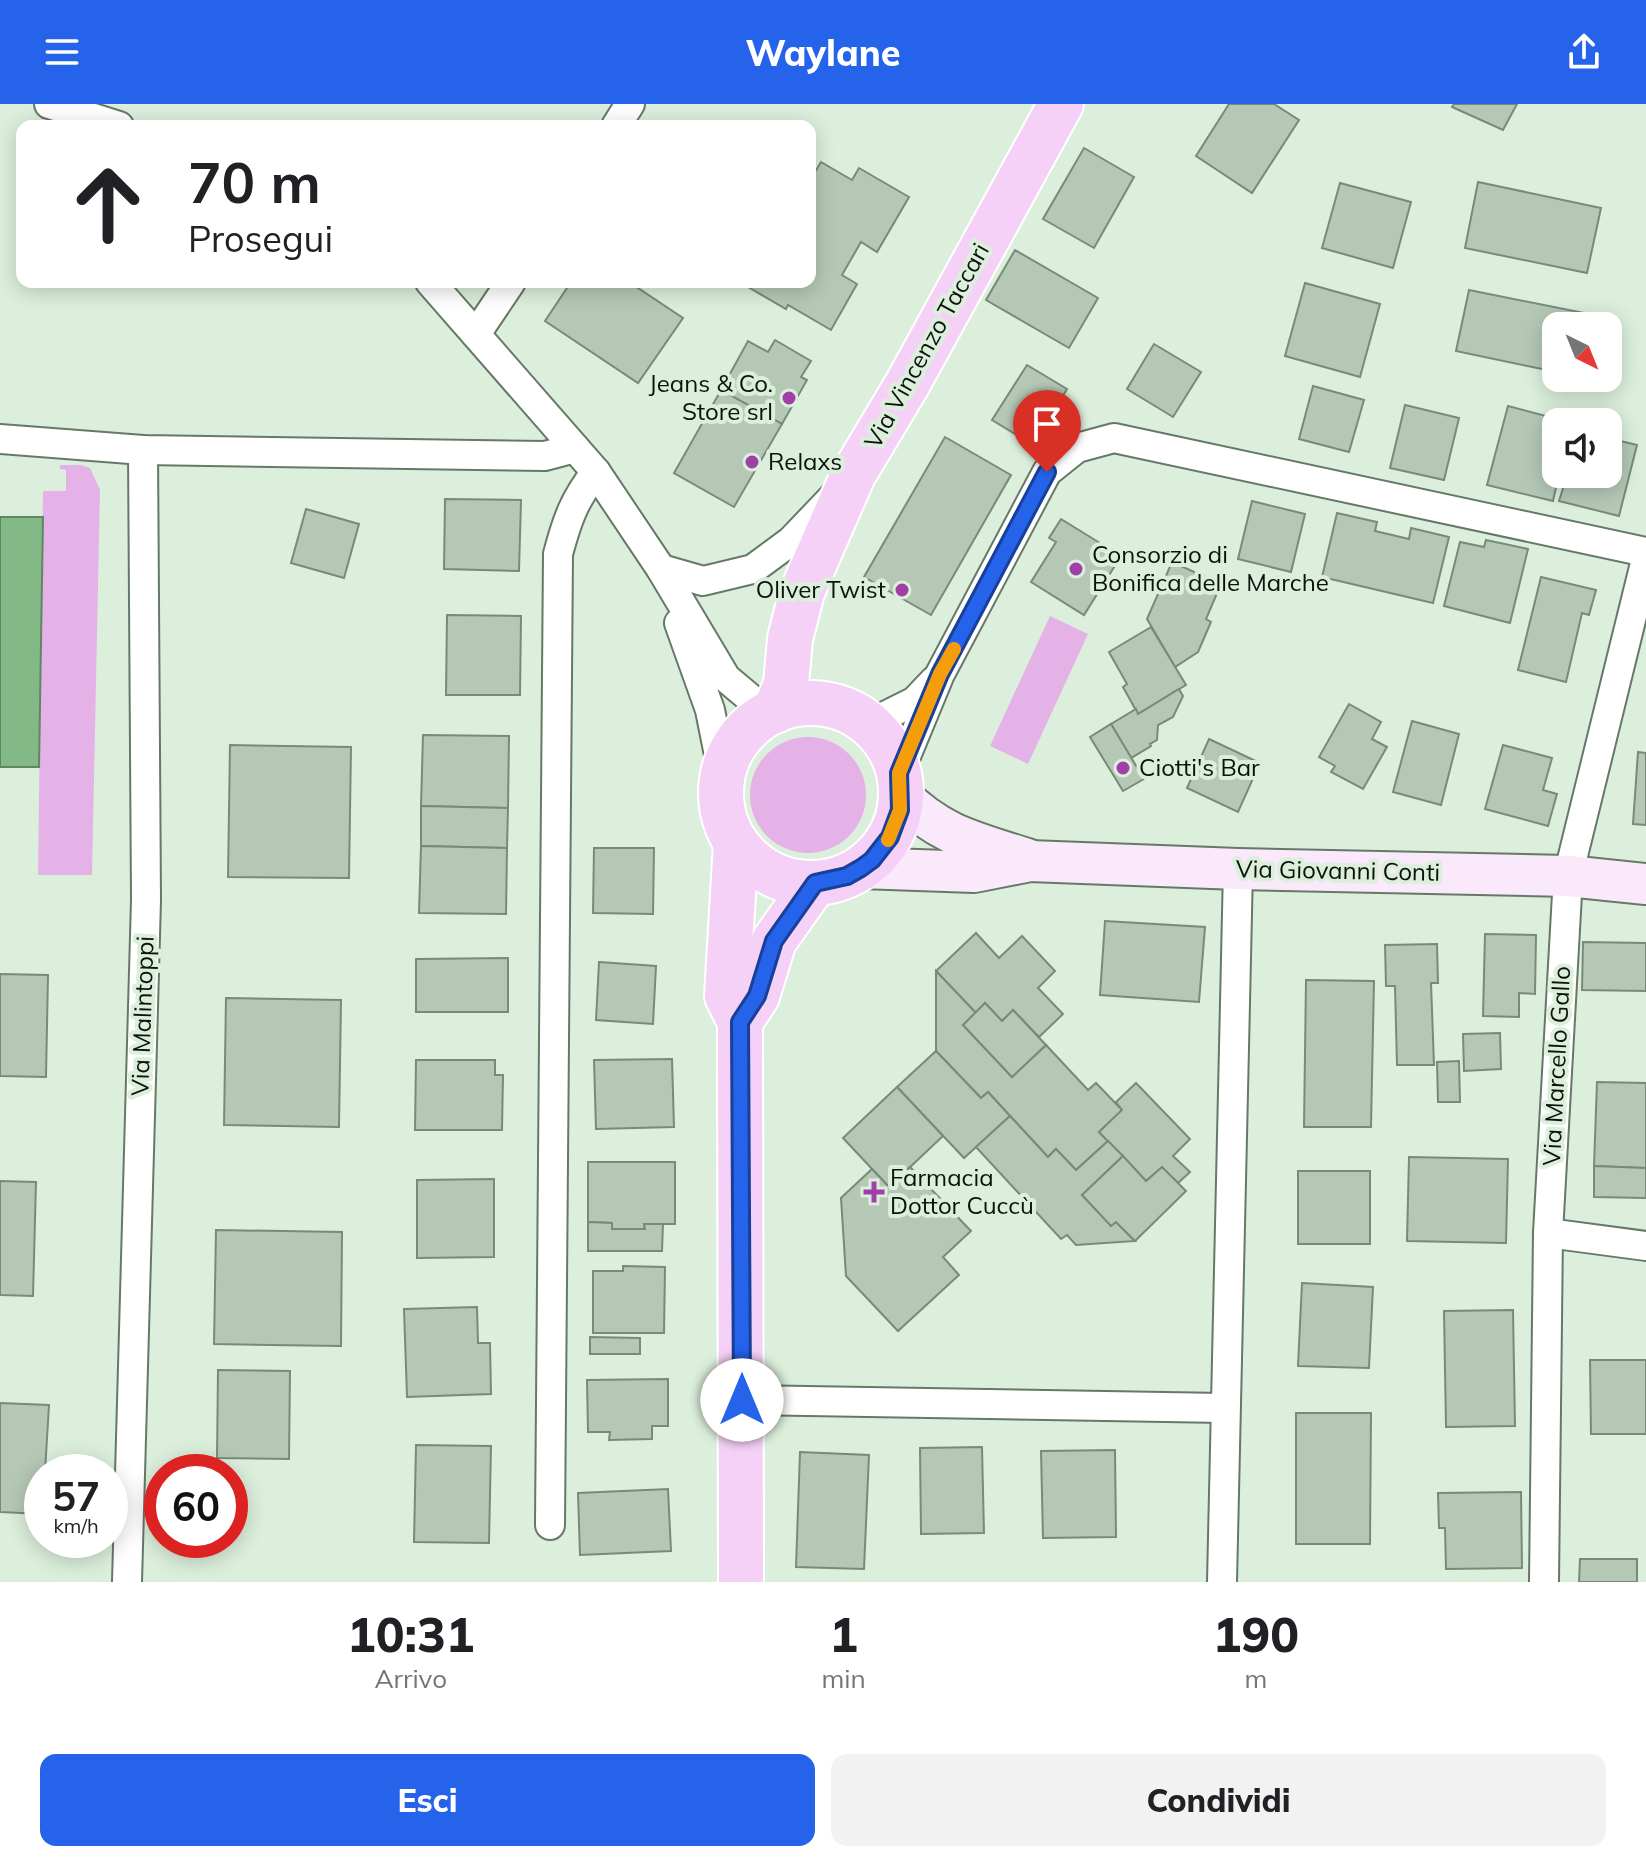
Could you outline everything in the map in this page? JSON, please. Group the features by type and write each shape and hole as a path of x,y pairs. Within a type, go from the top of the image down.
{"main road":[{"name":"Via Vincenzo Taccari","path":"772,713 786,684 790,639 802,592 853,475 908,383 1061,104"},
{"path":"802,592 825,683 891,751 900,784 900,810 890,837 872,860 847,876 815,883 787,880 762,869 736,843 723,810 723,775 744,733 772,713 800,704 854,716"},
{"name":"Via Giovanni Conti","path":"900,784 920,815 936,826 964,839 1030,861"},
{"path":"736,843 727,996 740,1022 741,1582"},
{"name":"Via Giovanni Conti","path":"861,868 974,872 1030,861 1568,876 1646,884"},
{"path":"740,1022 757,996 774,941 815,883"}],"street":[{"path":"49,104 100,120"},
{"path":"435,288 596,472 661,569 726,678 772,713"},
{"path":"476,334 507,288"},
{"path":"900,784 940,674 1047,472 1077,448 1114,438 1646,552"},
{"path":"0,439 143,450 545,456 575,448"},
{"name":"Via Malintoppi","path":"127,1582 146,900 143,450"},
{"path":"550,1525 558,554 568,515 596,472"},
{"path":"661,569 703,581 753,569 791,541 853,475"},
{"name":"Via Marcello Gallo","path":"1544,1582 1548,1233 1568,876 1646,559"},
{"path":"661,569 710,710 723,775"},
{"path":"854,716 915,701 940,674"},
{"path":"1222,1582 1238,869"},
{"path":"1548,1233 1646,1246"},
{"path":"742,1400 1224,1408"}],"shaded area":[{"path":"60,465 90,468 100,490 92,875 38,875 43,491 66,491 66,470 60,469"},
{"path":"0,517 43,517 39,767 0,767"},
{"path":"1050,616 1088,634 1028,764 990,746"},
{"path":"808,737 830,741 849,754 862,773 866,795 862,817 849,836 830,849 808,853 786,849 767,836 754,817 750,795 754,773 767,754 786,741"}],"building":[{"path":"1229,104 1274,104 1299,120 1252,193 1196,156"},
{"path":"1454,104 1517,104 1503,130 1452,107"},
{"path":"1084,148 1134,177 1094,248 1043,219"},
{"path":"821,162 852,180 859,168 909,197 877,252 861,242 842,275 857,284 831,330 788,305 786,309 750,288 816,288 816,170"},
{"path":"1478,182 1601,208 1587,273 1465,248"},
{"path":"1340,183 1411,202 1393,268 1322,248"},
{"path":"1015,250 1098,298 1069,348 986,300"},
{"path":"1305,283 1380,304 1360,377 1285,356"},
{"path":"567,288 638,288 683,318 638,383 545,321"},
{"path":"1469,290 1579,312 1542,312 1542,369 1456,351"},
{"path":"775,340 811,361 801,377 807,380 782,424 721,390 748,341 768,352"},
{"path":"1154,344 1201,372 1173,417 1127,389"},
{"path":"1027,365 1067,389 1033,445 992,420"},
{"path":"1313,386 1364,400 1349,452 1299,439"},
{"path":"721,390 782,424 734,507 674,473"},
{"path":"1405,405 1459,418 1444,480 1390,468"},
{"path":"1508,406 1542,415 1542,488 1556,488 1553,501 1487,485"},
{"path":"945,437 1011,475 931,615 864,577"},
{"path":"1622,441 1637,445 1619,516 1559,501 1563,488 1622,488"},
{"path":"445,499 521,500 519,571 444,569"},
{"path":"1252,501 1305,514 1291,572 1238,559"},
{"path":"306,509 359,524 344,578 291,563"},
{"path":"1337,513 1377,522 1375,531 1409,539 1411,528 1449,537 1433,603 1322,577"},
{"name":"Consorzio di Bonifica delle Marche","path":"1061,519 1121,556 1084,615 1031,582 1056,542 1049,538"},
{"path":"1486,540 1528,549 1510,623 1444,606 1460,542 1484,547"},
{"path":"1172,562 1221,584 1206,619 1211,622 1198,652 1175,667 1147,619"},
{"path":"1541,577 1596,590 1589,615 1582,613 1566,682 1518,670"},
{"path":"447,615 521,616 520,695 446,695"},
{"path":"1151,627 1186,685 1138,714 1123,687 1127,684 1109,652"},
{"path":"1179,689 1183,696 1173,717 1158,725 1157,740 1131,758 1111,724 1136,709 1138,714"},
{"path":"1349,704 1381,722 1372,739 1387,747 1363,789 1331,772 1335,766 1319,757"},
{"path":"1412,721 1459,734 1441,805 1393,792"},
{"name":"Ciotti's Bar","path":"1111,724 1144,779 1123,791 1090,737"},
{"path":"423,735 509,736 508,808 421,806"},
{"path":"1209,739 1260,763 1238,812 1187,788"},
{"path":"230,745 351,747 349,878 228,877"},
{"path":"1503,745 1552,758 1543,790 1557,794 1548,826 1485,809"},
{"path":"1638,752 1646,753 1646,825 1633,824"},
{"path":"421,806 508,808 507,848 421,846"},
{"path":"421,846 507,848 506,914 419,913"},
{"path":"594,848 654,848 653,914 593,913"},
{"path":"1105,921 1205,927 1199,1002 1100,995"},
{"path":"976,933 999,958 1022,936 1055,971 1038,988 1063,1014 1039,1037 1013,1010 1002,1021 985,1003 976,1013 936,971"},
{"path":"1485,934 1536,935 1535,994 1519,993 1519,1017 1483,1016"},
{"path":"1583,942 1646,943 1646,991 1582,990"},
{"path":"1437,944 1438,983 1431,983 1434,1065 1397,1065 1395,986 1386,986 1385,945"},
{"path":"508,958 508,1012 416,1012 416,959"},
{"path":"599,962 656,966 653,1024 596,1020"},
{"path":"936,971 976,1013 963,1025 1012,1077 1046,1045 1088,1090 1096,1083 1122,1110 1099,1132 1108,1141 1076,1170 1056,1149 1048,1157 988,1092 981,1098 936,1051"},
{"path":"0,974 48,975 46,1077 0,1076"},
{"path":"1306,980 1374,981 1371,1127 1304,1127"},
{"path":"226,998 341,1000 339,1127 224,1125"},
{"path":"985,1003 1002,1021 1013,1010 1046,1045 1012,1077 963,1025"},
{"path":"1500,1033 1501,1069 1464,1071 1463,1034"},
{"path":"936,1051 981,1098 988,1092 1010,1116 964,1158 897,1087"},
{"path":"672,1059 674,1127 596,1129 594,1060"},
{"path":"416,1060 495,1060 495,1075 503,1075 502,1130 415,1130"},
{"path":"1459,1061 1460,1102 1438,1102 1437,1062"},
{"path":"1597,1082 1646,1083 1646,1168 1594,1166"},
{"path":"1136,1083 1190,1139 1173,1156 1190,1172 1178,1183 1162,1167 1146,1181 1099,1132 1122,1110 1116,1102"},
{"path":"897,1087 943,1136 889,1187 843,1138"},
{"path":"1010,1116 1048,1157 1056,1149 1076,1170 1108,1141 1123,1156 1082,1195 1111,1226 1116,1222 1135,1241 1076,1245 1067,1235 1061,1239 976,1147"},
{"path":"1123,1156 1146,1181 1162,1167 1186,1191 1135,1241 1116,1222 1111,1226 1082,1195"},
{"path":"1409,1157 1508,1159 1506,1243 1407,1241"},
{"path":"588,1162 675,1162 675,1224 644,1224 645,1229 612,1229 612,1223 588,1222"},
{"path":"1594,1166 1646,1168 1646,1198 1594,1197"},
{"path":"910,1167 971,1231 943,1257 959,1275 898,1331 846,1276 841,1198 872,1169 889,1187"},
{"path":"1298,1171 1370,1171 1370,1244 1298,1244"},
{"path":"494,1179 494,1257 417,1258 417,1180"},
{"path":"0,1181 36,1182 33,1296 0,1295"},
{"path":"588,1222 612,1223 612,1229 645,1229 644,1224 663,1224 662,1251 588,1251"},
{"path":"216,1230 342,1232 341,1346 214,1344"},
{"path":"623,1266 665,1267 664,1333 593,1333 593,1271 623,1271"},
{"path":"1302,1283 1373,1287 1369,1368 1298,1366"},
{"path":"477,1307 478,1343 490,1343 491,1394 407,1397 404,1309"},
{"path":"1513,1310 1515,1426 1446,1427 1444,1311"},
{"path":"590,1337 640,1338 640,1354 590,1354"},
{"path":"1590,1360 1646,1360 1646,1434 1591,1434"},
{"path":"218,1370 290,1371 289,1459 217,1454"},
{"path":"668,1379 668,1426 652,1426 652,1439 609,1440 610,1432 588,1432 587,1380"},
{"path":"0,1403 49,1405 46,1454 24,1454 24,1513 0,1512"},
{"path":"1296,1413 1371,1413 1370,1544 1296,1544"},
{"path":"416,1445 491,1446 489,1543 414,1542"},
{"path":"982,1447 984,1533 921,1534 920,1448"},
{"path":"1115,1450 1116,1537 1043,1538 1041,1451"},
{"path":"800,1452 869,1455 864,1569 796,1567"},
{"path":"668,1489 671,1551 580,1555 578,1493"},
{"path":"1521,1492 1522,1568 1446,1569 1445,1528 1439,1528 1438,1493"},
{"path":"1580,1559 1637,1559 1637,1582 1579,1582"}],"slow traffic":[{"path":"888,840 900,810 899,773 940,674 954,649"}],"place":[{"name":"Jeans & Co. Store srl","path":"789,398"},
{"name":"Relaxs","path":"752,462"},
{"name":"Consorzio di Bonifica delle Marche","path":"1076,569"},
{"name":"Oliver Twist","path":"902,590"},
{"name":"Ciotti's Bar","path":"1123,768"},
{"name":"Farmacia Dottor Cuccù","path":"874,1192"}],"route":[{"path":"742,1400 740,1022 757,996 774,941 815,883 847,876 861,868 872,860 890,837 900,810 899,773 940,674 1047,472"}]}
